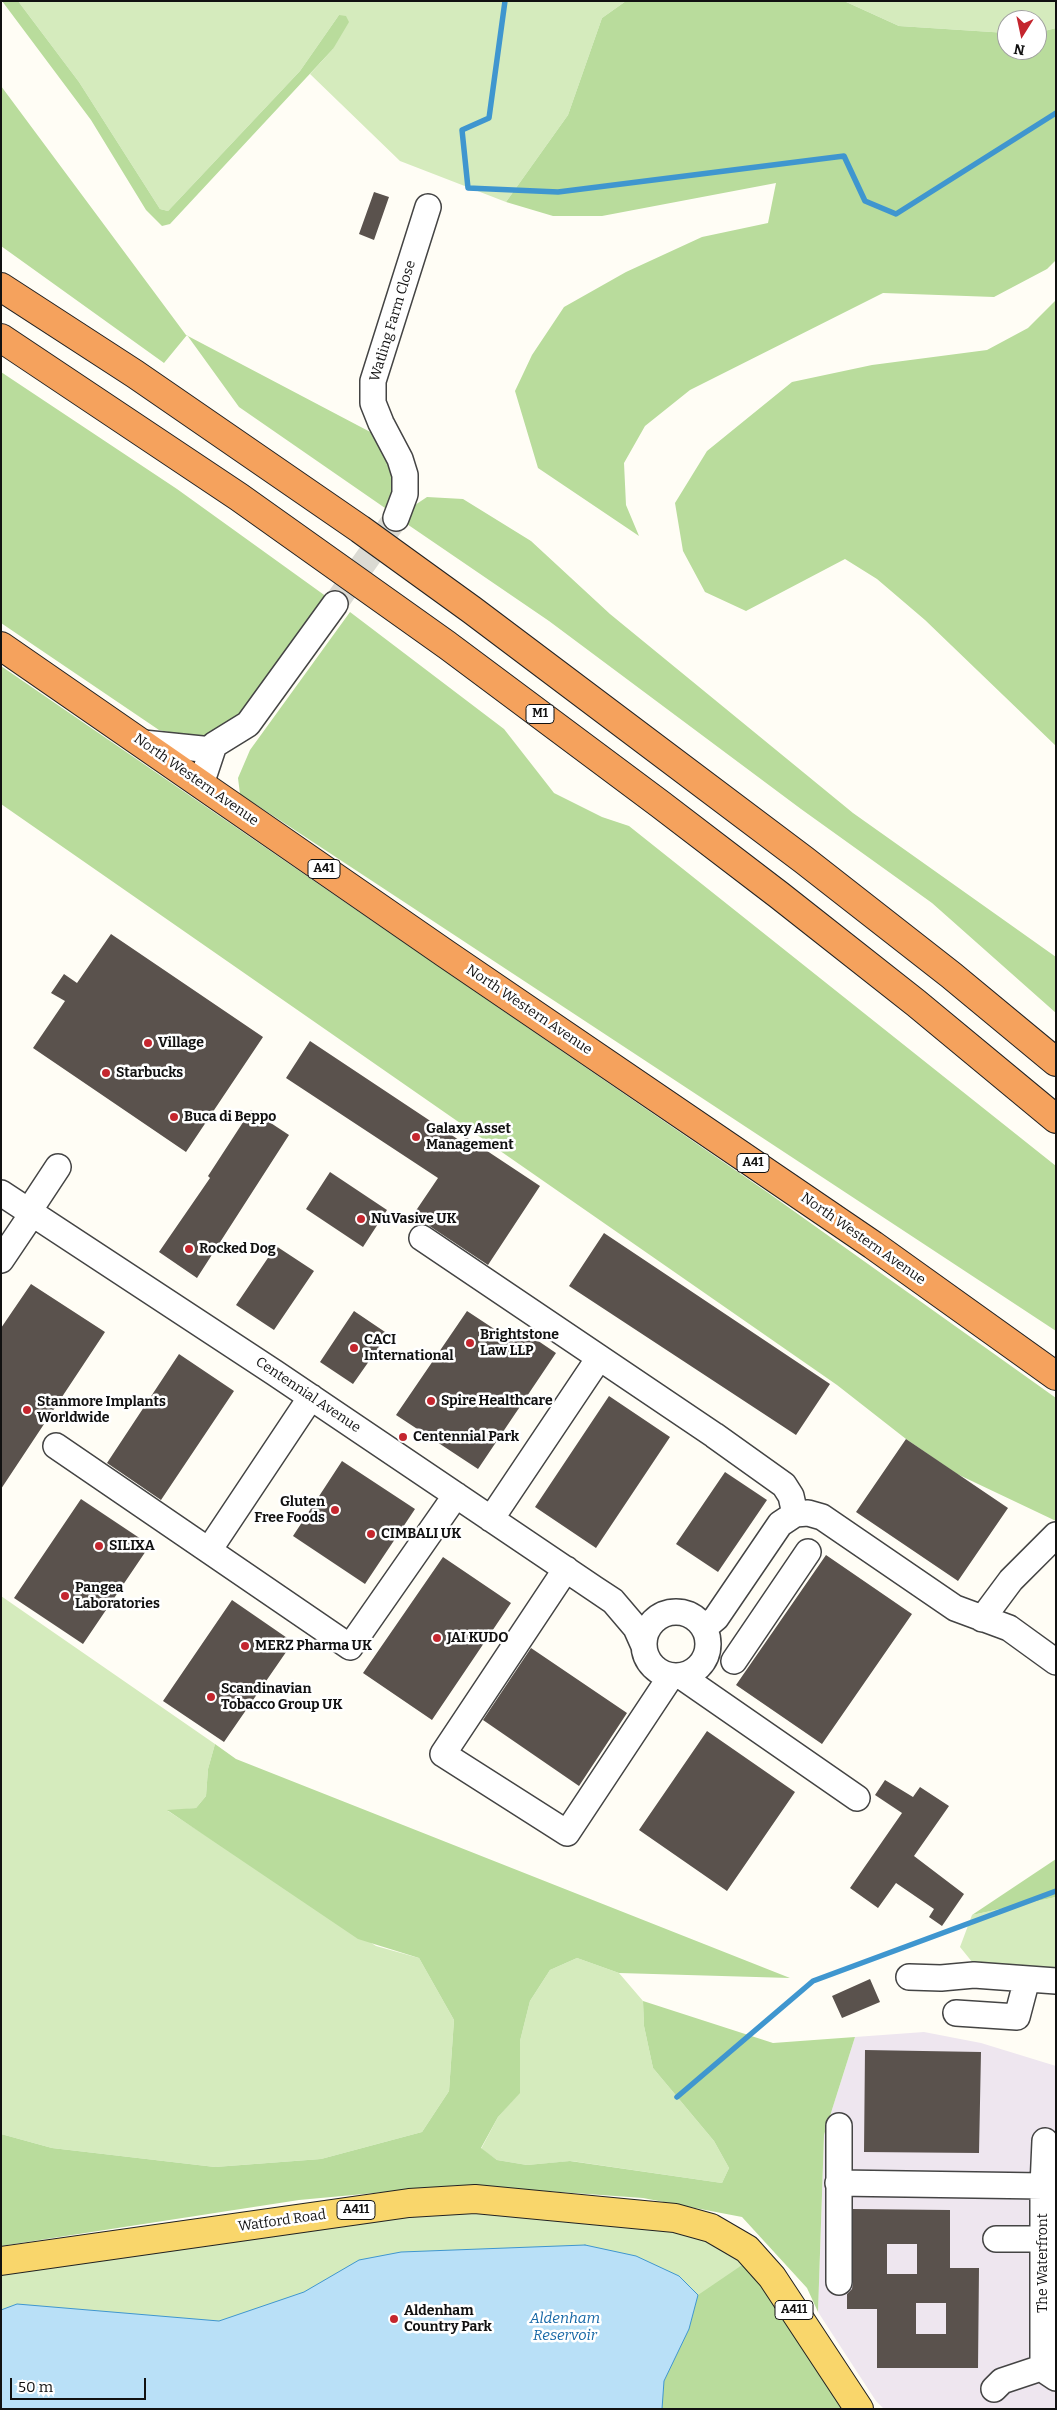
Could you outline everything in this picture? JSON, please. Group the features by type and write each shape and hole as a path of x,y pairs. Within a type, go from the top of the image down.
{"highway":[{"path":"1,287 135,374 360,529 472,610 804,860 951,975 1056,1062"},
{"name":"M1","path":"1,338 246,502 454,650 786,901 916,1003 1056,1119"},
{"name":"North Western Avenue","path":"1,646 446,954 873,1244 1056,1376"}],"main road":[{"name":"Watford Road","path":"1,2260 409,2203 475,2199 675,2218 711,2228 747,2249 772,2277 859,2409"}],"street":[{"name":"Watling Farm Close","path":"396,518 405,494 405,475 400,459 373,404 373,381 428,207"},
{"path":"202,784 214,745 248,724 335,604"},
{"path":"143,743 212,750"},
{"path":"1,1260 58,1167"},
{"name":"Centennial Avenue","path":"1,1193 311,1397 612,1601"},
{"path":"422,1238 784,1485 791,1496 795,1514"},
{"path":"491,1519 599,1358"},
{"path":"209,1550 311,1397"},
{"path":"56,1446 350,1647 456,1495"},
{"path":"704,1628 716,1618 780,1524 795,1514 808,1513 822,1517 955,1608 1009,1628 1056,1662"},
{"path":"982,1619 1011,1580 1056,1535"},
{"path":"734,1661 808,1552"},
{"path":"566,1569 443,1754 567,1834 676,1676 691,1672 705,1658 708,1648 708,1637 704,1628 691,1616 675,1612 649,1610 612,1601"},
{"path":"734,1590 768,1610"},
{"path":"612,1601 636,1628 653,1666 676,1676 857,1798"},
{"path":"644,1646 645,1636 653,1623 665,1614 675,1612"},
{"path":"909,1976 942,1978 974,1974 1056,1981"},
{"path":"956,2013 1017,2017 1027,1979"},
{"path":"838,2282 839,2126"},
{"name":"The Waterfront","path":"1045,2141 1043,2239 1050,2373"},
{"path":"838,2183 1043,2186"},
{"path":"996,2239 1043,2239"},
{"path":"994,2389 1002,2381 1050,2373"}],"shaded area":[{"path":"924,2032 981,2043 1056,2066 1056,2409 884,2409 876,2401 818,2312 824,2135 855,2037"}],"green space":[{"path":"2,1 18,1 79,82 160,209 168,211 300,71 339,15 346,16 349,22 333,49 170,224 162,226 146,210 91,120"},
{"path":"18,1 626,1 602,18 568,115 506,202 400,161 310,74 333,49 339,15 300,71 168,211 160,209 79,82"},
{"path":"626,1 844,1 899,26 997,32 997,60 1047,60 1047,30 1056,28 1056,260 1047,269 994,297 883,293 690,390 645,426 624,463 626,505 639,536 538,468 515,391 532,355 564,307 626,272 702,237 768,223 776,183 602,216 553,216 506,202 568,115 602,18"},
{"path":"844,1 1056,1 1056,28 1047,30 1047,10 997,10 997,32 899,26"},
{"path":"1,86 187,335 164,363 1,246"},
{"path":"1056,300 1056,746 925,620 877,579 845,559 746,611 705,592 683,551 675,503 707,451 792,382 872,365 987,350 1028,328"},
{"path":"188,336 376,435 392,463 394,494 385,508 239,407"},
{"path":"1,372 177,489 327,597 253,704 203,739 159,730 1,623"},
{"path":"427,497 463,499 531,541 610,614 853,813 1056,957 1056,1013 932,903 801,809 549,621 404,522 415,505"},
{"path":"350,612 504,729 554,793 602,817 629,826 1056,1166 1056,1331 240,794 238,778 250,750"},
{"path":"1,666 767,1192 1056,1398 1056,1521 957,1474 906,1439 837,1385 1,804"},
{"path":"1,1596 215,1744 208,1769 206,1796 196,1808 168,1811 376,1946 419,1958 454,2020 449,2091 422,2132 321,2159 215,2167 52,2148 1,2134"},
{"path":"215,1744 236,1759 790,1978 619,1973 577,1958 550,1970 530,2001 520,2041 520,2093 498,2117 481,2148 497,2160 527,2165 570,2161 722,2183 729,2168 714,2141 653,2068 644,2026 643,2001 773,2043 855,2037 824,2135 818,2312 807,2288 742,2217 643,2198 461,2185 299,2200 1,2246 1,2134 52,2148 215,2167 321,2159 422,2132 449,2091 454,2020 419,1958 358,1939 167,1810 196,1808 206,1796 208,1769"},
{"path":"1056,1859 1056,1897 972,1915"},
{"path":"1056,1897 1056,1972 977,1968 960,1947 972,1915"},
{"path":"577,1958 619,1973 643,2001 644,2026 653,2068 714,2141 729,2168 722,2183 571,2161 527,2165 497,2160 481,2149 498,2117 520,2092 520,2041 530,2001 550,1970"},
{"name":"Aldenham Reservoir","path":"472,2208 698,2232 748,2261 850,2409 1,2409 1,2274"},
{"path":"748,2261 850,2409 662,2409 664,2381 689,2329 698,2295"}],"water":[{"name":"Aldenham Reservoir","path":"585,2245 636,2256 679,2276 698,2295 689,2329 664,2381 662,2409 1,2409 1,2310 17,2304 219,2321 304,2292 359,2260 401,2252"}],"building":[{"path":"374,192 389,197 374,240 359,234"},
{"name":"Village","path":"111,934 263,1037 186,1152 33,1048 65,1001 51,993 64,974 77,983"},
{"path":"310,1041 462,1142 466,1137 540,1186 488,1265 413,1215 438,1178 286,1078"},
{"path":"251,1110 289,1135 197,1278 159,1252 210,1178 208,1176"},
{"path":"330,1172 387,1210 363,1247 306,1209"},
{"path":"604,1233 830,1384 796,1435 569,1286"},
{"path":"276,1246 314,1271 274,1330 236,1305"},
{"name":"Stanmore Implants Worldwide","path":"31,1284 105,1332 1,1489 1,1328"},
{"name":"CACI International","path":"354,1311 388,1334 353,1384 320,1362"},
{"path":"467,1311 514,1342 522,1330 556,1353 478,1469 396,1415"},
{"path":"179,1354 234,1391 161,1500 107,1463"},
{"path":"609,1396 670,1437 596,1548 535,1507"},
{"path":"906,1439 1008,1508 958,1581 856,1512"},
{"path":"342,1461 415,1509 365,1584 293,1536"},
{"path":"725,1472 767,1500 718,1572 676,1544"},
{"path":"81,1499 150,1545 83,1644 14,1598"},
{"path":"826,1555 912,1614 822,1744 736,1685"},
{"name":"JAI KUDO","path":"443,1557 511,1603 432,1720 363,1673"},
{"path":"232,1600 293,1642 224,1742 163,1701"},
{"path":"531,1648 627,1713 579,1786 483,1720"},
{"path":"707,1731 795,1792 727,1891 639,1830"},
{"path":"885,1780 913,1797 920,1787 949,1806 914,1856 964,1894 942,1926 929,1917 934,1909 896,1883 878,1908 850,1888 902,1813 875,1795"},
{"path":"870,1979 880,2002 842,2018 832,1996"},
{"path":"865,2050 981,2052 979,2153 864,2152"},
{"path":"853,2209 950,2210 950,2268 979,2268 978,2368 877,2368 877,2309 847,2309 847,2294 852,2289","holes":["887,2244 917,2244 917,2274 887,2274","916,2303 946,2303 946,2334 916,2334"]}],"waterway":[{"path":"505,1 489,118 462,130 468,188 558,192 844,156 865,201 896,214 1056,113"},
{"path":"677,2097 813,1981 1056,1891"}],"tunnel":[{"path":"335,604 396,518"}],"place":[{"name":"Village","path":"148,1043"},
{"name":"Starbucks","path":"106,1073"},
{"name":"Buca di Beppo","path":"174,1117"},
{"name":"Galaxy Asset Management","path":"416,1137"},
{"name":"NuVasive UK","path":"361,1219"},
{"name":"Rocked Dog","path":"189,1249"},
{"name":"Brightstone Law LLP","path":"470,1343"},
{"name":"CACI International","path":"354,1348"},
{"name":"Spire Healthcare","path":"431,1401"},
{"name":"Stanmore Implants Worldwide","path":"27,1410"},
{"name":"Centennial Park","path":"403,1437"},
{"name":"Gluten Free Foods","path":"335,1510"},
{"name":"CIMBALI UK","path":"371,1534"},
{"name":"SILIXA","path":"99,1546"},
{"name":"Pangea Laboratories","path":"65,1596"},
{"name":"JAI KUDO","path":"437,1638"},
{"name":"MERZ Pharma UK","path":"245,1646"},
{"name":"Scandinavian Tobacco Group UK","path":"211,1697"},
{"name":"Aldenham Country Park","path":"394,2319"}]}
